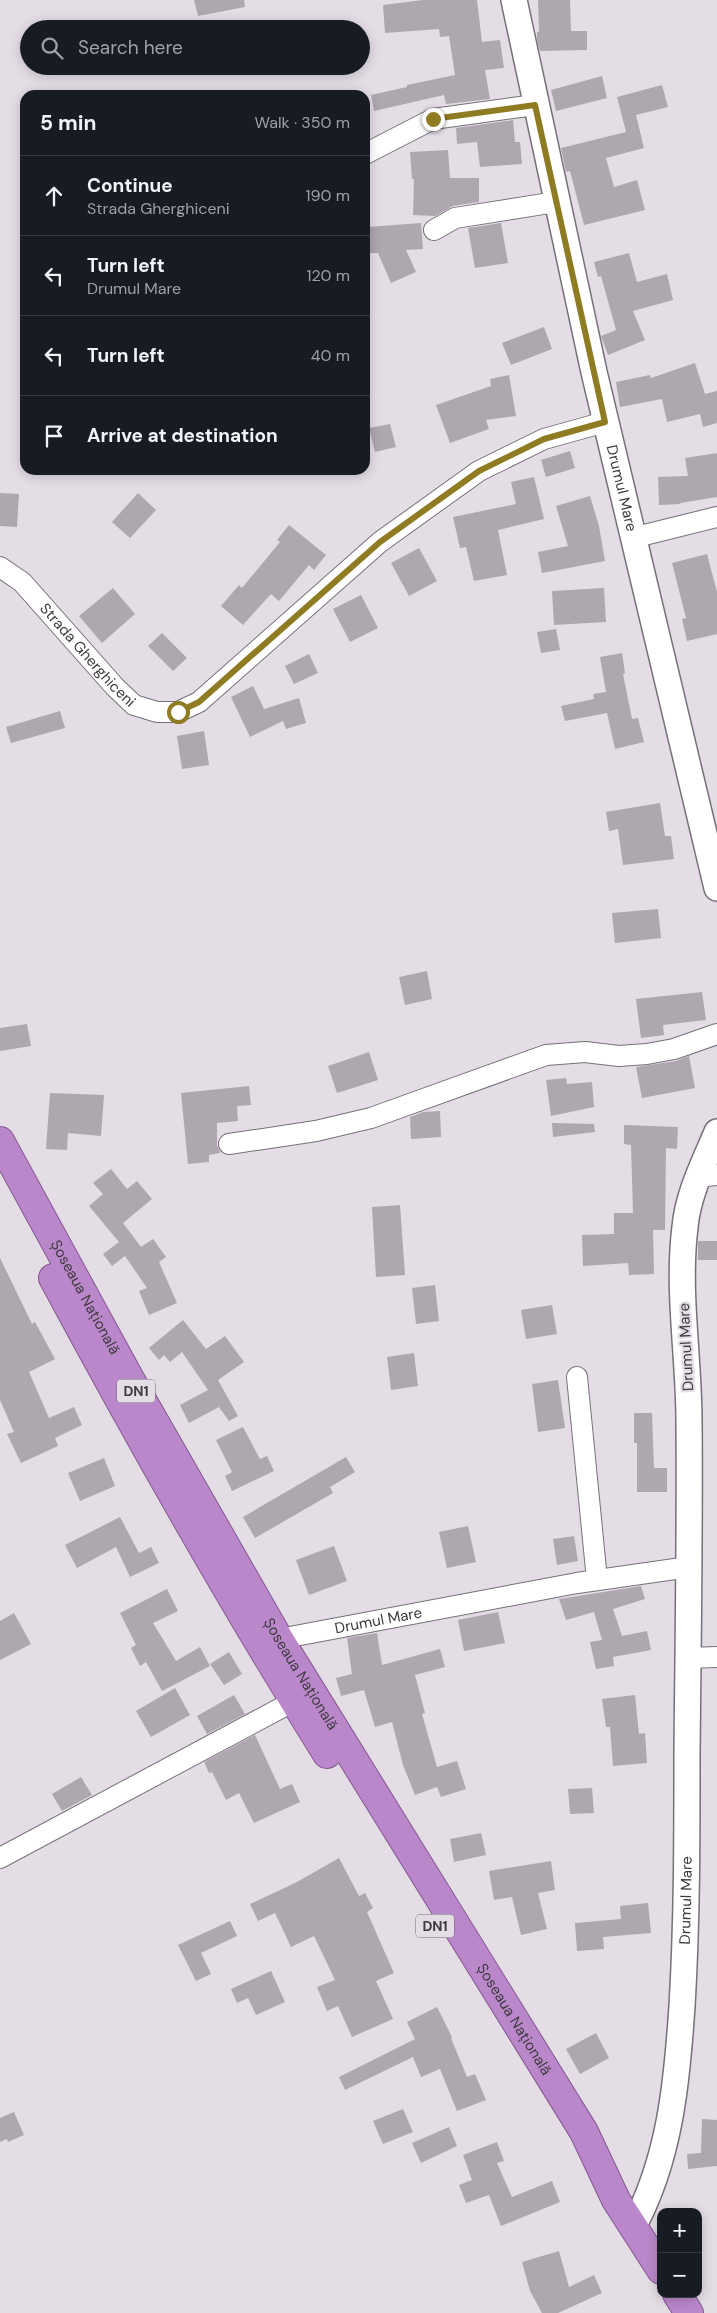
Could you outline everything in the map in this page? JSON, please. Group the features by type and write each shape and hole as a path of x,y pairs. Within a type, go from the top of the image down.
{"highway":[{"name":"Șoseaua Națională","path":"0,1141 130,1380 279,1639 584,2132 616,2200"},
{"name":"Șoseaua Națională","path":"0,1180 112,1388 294,1701 570,2142 616,2200 657,2264"}],"street":[{"name":"Drumul Mare","path":"514,0 535,105 605,422 716,877"},
{"path":"370,151 433,119 535,105"},
{"path":"434,230 455,218 556,202"},
{"name":"Strada Gherghiceni","path":"0,567 22,582 115,687 134,705 157,712 178,712 199,702 380,542 479,471 544,439 605,422"},
{"path":"632,538 717,517"},
{"path":"229,1144 316,1131 371,1118 546,1055 585,1052 619,1056 647,1054 674,1049 717,1034"},
{"name":"Drumul Mare","path":"633,2227 653,2187 663,2152 669,2125 679,2053 686,1882 689,1658 689,1409 682,1262 685,1226 708,1176 717,1132"},
{"path":"577,1377 597,1580"},
{"name":"Drumul Mare","path":"279,1639 597,1580 689,1567"},
{"path":"689,1658 717,1657"},
{"path":"0,1858 294,1701"}],"building":[{"path":"194,0 244,0 245,7 198,16"},
{"path":"423,0 477,0 482,42 500,40 504,68 485,70 490,99 446,104 444,95 374,111 371,95 455,75 449,36 440,37 439,29 385,33 383,5"},
{"path":"538,0 570,0 571,31 587,31 587,50 540,51 537,40 537,32 539,32"},
{"path":"602,76 607,98 556,111 551,90"},
{"path":"662,85 668,107 636,115 644,148 606,158 614,187 637,180 645,210 584,225 570,171 566,172 561,148 626,132 617,97"},
{"path":"513,120 515,142 520,142 522,164 480,167 477,142 457,144 456,128"},
{"path":"448,150 450,178 479,178 479,202 453,206 435,216 413,215 414,179 412,179 410,152"},
{"path":"421,223 423,249 406,250 416,272 391,283 378,253 370,253 370,227"},
{"path":"501,223 508,263 475,268 468,228"},
{"path":"629,253 637,282 667,274 673,300 633,311 645,340 608,355 601,336 616,330 601,276 598,277 594,262"},
{"path":"544,327 552,349 511,365 502,343"},
{"path":"695,363 705,394 717,391 717,423 703,427 700,414 667,422 662,399 620,407 616,382 650,375 651,378"},
{"path":"509,375 516,416 486,420 489,429 450,443 436,405 491,386 490,379"},
{"path":"390,424 396,447 375,452 370,428"},
{"path":"570,451 575,468 546,477 541,460"},
{"path":"717,453 717,497 681,504 659,505 658,477 688,476 685,458"},
{"path":"534,477 544,519 498,530 507,575 474,581 466,547 460,548 453,517 516,504 511,482"},
{"path":"0,493 19,494 17,527 0,526"},
{"path":"138,493 156,510 130,538 112,522"},
{"path":"590,496 599,526 605,561 542,573 538,552 568,546 556,506"},
{"path":"289,525 326,555 314,570 309,565 279,601 271,594 243,625 221,606 239,585 242,588 280,542 277,540"},
{"path":"419,548 437,581 409,596 391,563"},
{"path":"707,554 717,592 717,634 687,641 682,619 686,618 672,563"},
{"path":"113,588 135,614 102,643 79,616"},
{"path":"604,588 606,622 554,625 552,591"},
{"path":"361,595 378,628 350,642 333,609"},
{"path":"556,629 560,650 541,653 537,632"},
{"path":"162,633 187,658 173,671 148,646"},
{"path":"622,653 625,673 623,674 632,719 638,718 644,742 615,749 607,713 565,721 561,706 594,699 593,694 606,692 600,657"},
{"path":"309,654 318,673 294,684 285,666"},
{"path":"253,686 264,709 299,698 306,723 286,729 283,721 250,737 231,697"},
{"path":"60,711 65,728 11,743 6,727"},
{"path":"204,731 209,765 182,769 177,736"},
{"path":"660,803 665,836 671,836 674,859 623,865 618,829 609,831 606,812"},
{"path":"658,909 661,938 615,943 612,913"},
{"path":"427,971 432,999 405,1005 399,977"},
{"path":"702,992 706,1020 663,1025 664,1035 641,1038 636,999"},
{"path":"27,1024 31,1046 0,1051 0,1028"},
{"path":"369,1052 378,1080 337,1093 328,1066"},
{"path":"689,1056 695,1088 642,1098 636,1067 676,1061"},
{"path":"566,1078 567,1084 592,1082 594,1107 551,1116 546,1080"},
{"path":"249,1086 251,1105 237,1106 238,1121 217,1123 217,1145 220,1153 209,1155 209,1162 188,1164 181,1093"},
{"path":"50,1093 104,1095 101,1136 68,1133 67,1150 46,1149"},
{"path":"440,1111 441,1137 411,1139 410,1117 423,1112"},
{"path":"552,1123 594,1124 595,1132 553,1137"},
{"path":"624,1125 678,1127 677,1149 666,1148 665,1230 653,1230 654,1274 629,1275 628,1263 583,1266 582,1235 614,1234 614,1213 633,1213 631,1145 624,1144"},
{"path":"111,1169 127,1189 137,1181 152,1199 123,1223 141,1247 153,1239 166,1257 159,1262 177,1303 149,1315 139,1291 147,1288 125,1256 112,1266 103,1254 119,1242 89,1206 103,1194 93,1183"},
{"path":"400,1205 405,1275 376,1277 372,1207"},
{"path":"698,1241 717,1241 717,1260 698,1260"},
{"path":"0,1258 32,1324 35,1322 55,1359 29,1372 49,1418 74,1407 82,1425 55,1438 58,1446 21,1463 7,1434 14,1432 0,1400"},
{"path":"435,1285 439,1321 416,1324 412,1288"},
{"path":"552,1305 557,1334 526,1339 521,1310"},
{"path":"183,1320 206,1349 225,1336 244,1362 218,1380 238,1416 229,1421 219,1407 189,1423 180,1405 208,1390 182,1352 170,1362 164,1355 159,1360 149,1348"},
{"path":"414,1353 418,1386 391,1390 387,1357"},
{"path":"558,1380 565,1428 538,1432 532,1384"},
{"path":"634,1413 652,1413 654,1468 667,1468 667,1492 637,1492 637,1443 634,1443"},
{"path":"243,1427 260,1459 267,1456 274,1471 232,1491 225,1476 232,1472 216,1440"},
{"path":"346,1457 355,1472 330,1487 333,1493 255,1538 243,1517"},
{"path":"104,1458 115,1486 80,1501 68,1473"},
{"path":"120,1517 139,1553 151,1547 159,1563 130,1577 116,1547 77,1568 65,1545"},
{"path":"468,1526 476,1562 447,1568 439,1532"},
{"path":"574,1536 578,1561 557,1565 553,1539"},
{"path":"334,1546 347,1581 309,1595 296,1560"},
{"path":"641,1586 645,1599 613,1609 622,1636 647,1631 651,1650 613,1657 614,1666 596,1669 590,1642 602,1640 594,1612 566,1620 559,1599"},
{"path":"167,1589 178,1611 153,1623 176,1661 200,1647 210,1666 162,1691 146,1662 140,1666 131,1648 136,1645 120,1613"},
{"path":"498,1612 505,1643 464,1651 458,1620"},
{"path":"14,1613 31,1644 0,1660 0,1621"},
{"path":"377,1633 382,1665 440,1649 445,1667 415,1675 425,1713 422,1714 437,1767 457,1761 466,1789 441,1797 437,1787 415,1795 403,1765 392,1722 375,1727 364,1690 341,1696 336,1678 352,1674 347,1638"},
{"path":"229,1652 242,1674 224,1685 210,1664"},
{"path":"175,1688 190,1715 151,1737 136,1711"},
{"path":"234,1695 245,1714 207,1734 197,1716"},
{"path":"635,1695 639,1734 645,1733 647,1763 613,1766 610,1727 606,1727 602,1699"},
{"path":"255,1735 280,1789 292,1784 300,1802 254,1823 239,1793 226,1800 212,1772 209,1773 204,1762"},
{"path":"81,1777 92,1795 62,1811 52,1794"},
{"path":"592,1788 594,1813 570,1814 568,1789"},
{"path":"481,1833 486,1855 454,1862 450,1839"},
{"path":"339,1858 359,1896 365,1893 373,1908 367,1912 394,1973 376,1981 393,2019 352,2037 338,2006 327,2011 317,1987 335,1980 314,1936 291,1947 275,1913 258,1921 250,1904 297,1882"},
{"path":"551,1861 555,1890 538,1893 547,1929 521,1935 512,1897 494,1900 489,1871"},
{"path":"648,1903 651,1933 603,1937 604,1949 577,1951 575,1923 621,1919 620,1906"},
{"path":"230,1921 237,1936 201,1953 211,1974 196,1981 178,1945"},
{"path":"271,1971 285,2002 256,2015 248,1998 237,2003 231,1989"},
{"path":"437,2007 452,2037 467,2077 475,2074 486,2100 457,2111 440,2069 421,2077 413,2057 345,2090 339,2077 415,2039 407,2022"},
{"path":"596,2033 609,2058 580,2074 566,2049"},
{"path":"403,2109 413,2132 383,2144 373,2121"},
{"path":"14,2112 24,2135 8,2142 7,2139 0,2142 0,2118"},
{"path":"702,2119 717,2120 717,2166 688,2169 687,2154 701,2153"},
{"path":"449,2127 457,2146 421,2163 412,2143"},
{"path":"497,2142 504,2161 497,2163 512,2197 552,2181 560,2202 501,2226 489,2195 466,2203 459,2185 472,2180 463,2155"},
{"path":"559,2251 569,2287 594,2275 602,2293 558,2313 542,2313 530,2291 522,2262"}],"route":[{"path":"178,712 199,702 380,542 479,471 544,439 605,422 535,105 433,119"}]}
